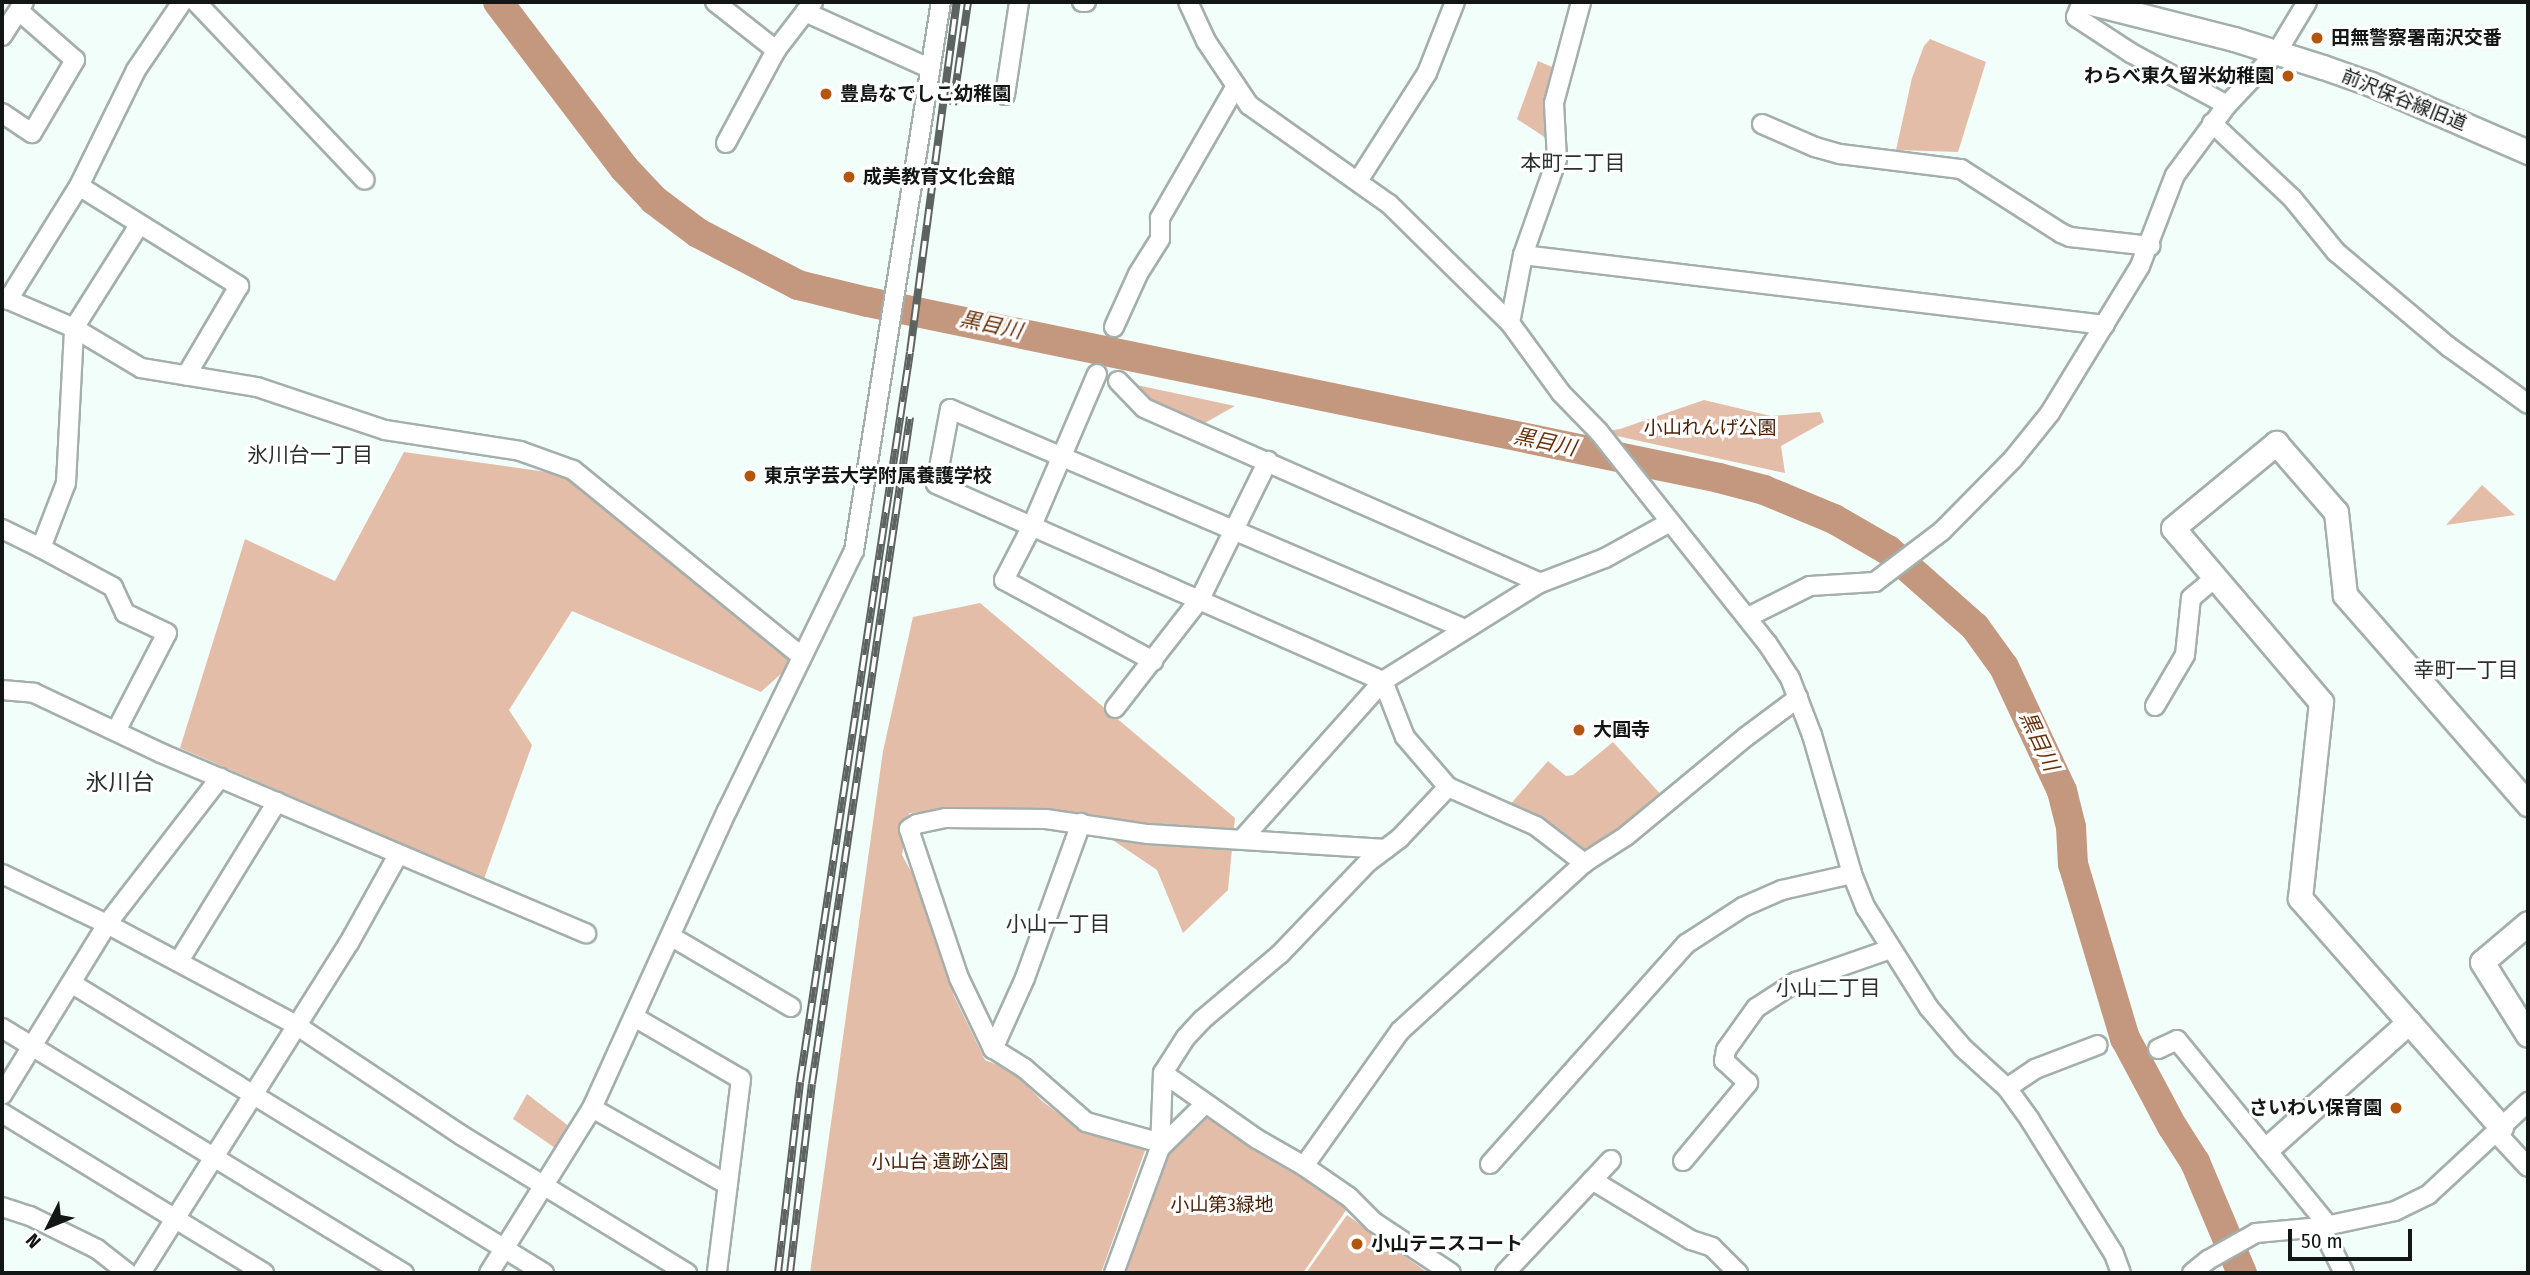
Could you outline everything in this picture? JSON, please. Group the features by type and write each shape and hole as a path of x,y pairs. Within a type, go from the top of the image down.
{"street":[{"path":"182,2 136,70 79,186 5,299 74,328 141,368 257,387 385,430 520,451 573,470 801,656"},
{"path":"195,2 365,180"},
{"path":"715,2 776,50"},
{"path":"489,1273 592,1108 636,1018 727,811 854,551 941,2"},
{"path":"1005,95 1019,2"},
{"path":"1358,181 1427,74 1455,2"},
{"path":"1510,323 1523,255 1557,159 1554,103 1581,2"},
{"path":"2082,2 2076,17 2131,53 2227,105"},
{"name":"前沢保谷線旧道","path":"2088,2 2277,52 2371,84 2528,152"},
{"path":"1748,617 1810,586 1875,582 1922,546 1986,488 2033,437 2105,325 2150,246 2175,175 2212,123 2277,52 2308,2"},
{"path":"1187,3 1206,41 1249,105 1358,181 1429,242 1510,323 1561,393 1599,432 1748,617 1780,662 1798,698 1828,782 1852,874 1866,908 1947,1030 2007,1088 2091,1216 2114,1254 2121,1273"},
{"path":"2,36 21,6 75,60 32,133 2,113"},
{"path":"726,143 776,50 809,7 929,68"},
{"path":"1114,327 1138,274 1160,239 1160,218 1236,86"},
{"path":"2212,123 2292,198 2336,252 2449,347 2528,404"},
{"path":"1762,124 1815,148 1840,154 1961,169 2070,237 2150,246"},
{"path":"79,186 239,286 187,376"},
{"path":"41,548 66,483 74,328 139,225"},
{"path":"1523,255 2105,325"},
{"path":"1097,374 1032,526 1004,580 1153,661"},
{"path":"1118,381 1144,408 1540,583"},
{"path":"1465,629 950,409 936,484 1383,681 1405,737 1448,787 1536,826 1584,863"},
{"path":"2528,804 2345,595 2336,512 2276,443 2173,528 2321,702 2300,898 2501,1127 2502,1139 2528,1167"},
{"path":"1115,708 1200,599 1268,461"},
{"path":"1244,837 1383,681 1540,583 1605,558 1670,522"},
{"path":"2,528 113,587 125,613 167,633 116,731"},
{"path":"2155,706 2185,655 2191,598 2216,578"},
{"path":"2,690 34,693 220,778 586,933"},
{"path":"1304,1166 1400,1031 1584,863 1626,836 1746,736 1798,698"},
{"path":"2,1095 107,924 220,778"},
{"path":"1114,1273 1161,1146 1163,1073 1194,1028 1280,954 1369,860 1386,849 1448,787"},
{"path":"179,961 277,802"},
{"path":"1161,1146 1086,1122 1024,1068 993,1049 959,978 909,829 917,824 944,818 1046,819 1148,834 1244,837 1386,849"},
{"path":"993,1049 1025,978 1081,823"},
{"path":"141,1273 349,943 398,855"},
{"path":"1490,1164 1686,944 1724,918 1782,890 1852,874"},
{"path":"4,881 107,924 296,1025 543,1187 687,1273"},
{"path":"2528,923 2482,962 2528,1035"},
{"path":"672,937 791,1007"},
{"path":"1683,1161 1748,1083 1724,1060 1726,1050 1756,1008 1796,982 1891,949"},
{"path":"71,983 544,1273"},
{"path":"636,1018 741,1079 717,1273"},
{"path":"2269,1149 2409,1022"},
{"path":"2,1027 404,1273"},
{"path":"2158,1049 2177,1040 2269,1149 2325,1226 2344,1273"},
{"path":"2007,1088 2035,1069 2098,1045"},
{"path":"1163,1073 1205,1104 1304,1166 1349,1198 1374,1222 1451,1273"},
{"path":"2192,1273 2212,1257 2256,1233 2325,1226 2395,1211 2428,1195 2528,1102"},
{"path":"1161,1146 1205,1104"},
{"path":"592,1108 728,1185"},
{"path":"2,1113 264,1273"},
{"path":"1505,1273 1611,1160"},
{"path":"1592,1180 1691,1240 1712,1247 1738,1273"},
{"path":"2,1207 30,1216 97,1249 128,1273"}],"green space":[{"path":"1930,39 1986,62 1958,152 1896,150 1912,78 1924,46"},
{"path":"1538,61 1559,70 1552,142 1517,119"},
{"path":"1118,381 1235,406 1194,429"},
{"name":"小山れんげ公園","path":"1704,400 1771,416 1820,412 1824,422 1781,446 1785,473 1599,432 1620,429"},
{"path":"404,452 568,475 793,663 761,692 572,611 509,710 532,745 484,879 180,748 245,539 335,581"},
{"path":"2482,485 2515,515 2446,525"},
{"name":"小山台 遺跡公園","path":"980,603 1235,818 1228,890 1183,933 1157,870 1077,816 958,811 909,813 902,855 931,908 954,996 985,1060 1013,1071 1042,1101 1071,1123 1147,1145 1101,1273 810,1273 883,751 913,617"},
{"path":"1613,742 1664,798 1587,855 1508,807 1548,761 1566,776 1573,775"},
{"path":"527,1094 574,1130 561,1152 513,1119"},
{"name":"小山第3緑地","path":"1203,1116 1300,1170 1349,1206 1303,1273 1124,1273 1169,1153"},
{"name":"小山テニスコート","path":"1347,1215 1428,1273 1306,1273"}],"waterway":[{"name":"黒目川","path":"498,2 624,168 654,200 698,233 798,285 868,302 1719,478 1764,490 1834,519 1888,550 1975,627 2004,667 2062,791 2071,827 2073,864 2125,1038 2172,1126 2195,1162 2242,1273"}],"railway":[{"path":"778,1273 800,1082 910,352 957,2"},
{"path":"953,105 968,2"},
{"path":"790,1273 812,1084 910,417"}],"place":[{"name":"田無警察署南沢交番","path":"2317,38"},
{"name":"わらべ東久留米幼稚園","path":"2288,76"},
{"name":"豊島なでしこ幼稚園","path":"826,94"},
{"name":"成美教育文化会館","path":"849,177"},
{"name":"東京学芸大学附属養護学校","path":"750,476"},
{"name":"大圓寺","path":"1579,730"},
{"name":"さいわい保育園","path":"2396,1108"},
{"name":"小山テニスコート","path":"1357,1244"}],"district":[{"name":"本町二丁目","path":"1573,163"},
{"name":"氷川台一丁目","path":"310,455"},
{"name":"幸町一丁目","path":"2466,670"},
{"name":"氷川台","path":"120,782"},
{"name":"小山一丁目","path":"1058,924"},
{"name":"小山二丁目","path":"1828,988"}]}
